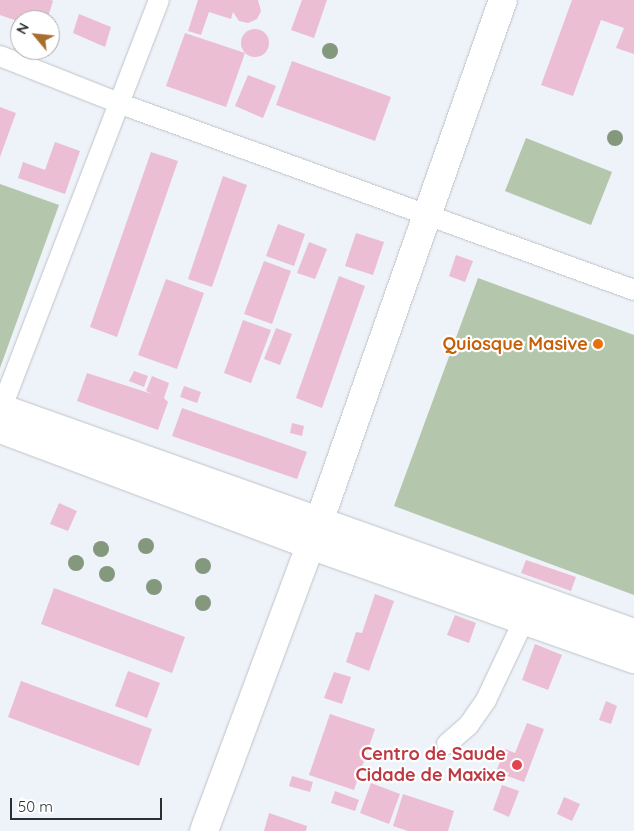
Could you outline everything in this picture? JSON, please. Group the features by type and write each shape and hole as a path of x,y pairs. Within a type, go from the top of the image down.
{"street":[{"path":"0,415 121,104 159,0"},
{"path":"204,831 320,519 503,0"},
{"path":"0,56 121,104 427,217 634,290"},
{"path":"0,415 320,519 634,633"},
{"path":"0,415 310,545 634,659"},
{"path":"447,744 468,726 486,700 524,620"}],"green space":[{"path":"526,138 612,172 591,225 505,191"},
{"path":"0,184 59,205 0,368"},
{"path":"478,278 634,335 634,595 394,506"}],"building":[{"path":"0,0 53,1 50,10 10,10 10,18 0,15"},
{"path":"198,0 258,0 261,11 257,19 248,23 239,21 233,12 231,19 209,12 201,35 188,31"},
{"path":"302,0 327,0 314,38 291,30"},
{"path":"572,0 634,0 634,54 616,48 624,28 601,20 573,96 541,85"},
{"path":"79,14 111,27 105,47 73,33"},
{"path":"255,29 265,33 269,43 265,53 255,57 245,53 241,43 245,33"},
{"path":"185,33 245,53 226,107 166,86"},
{"path":"292,61 391,97 375,141 276,105"},
{"path":"248,75 276,86 263,118 235,106"},
{"path":"0,107 16,113 0,157"},
{"path":"55,142 80,151 65,194 18,178 23,162 45,170"},
{"path":"151,152 178,161 117,337 90,327"},
{"path":"223,176 247,185 212,287 188,279"},
{"path":"278,224 305,234 294,266 266,256"},
{"path":"356,233 384,242 373,275 345,266"},
{"path":"309,242 327,249 315,279 297,273"},
{"path":"456,255 473,261 465,282 449,276"},
{"path":"264,261 291,271 272,324 244,314"},
{"path":"339,276 365,286 322,408 296,398"},
{"path":"166,279 204,293 177,369 138,355"},
{"path":"243,320 271,330 251,383 224,373"},
{"path":"276,328 292,334 280,365 264,359"},
{"path":"134,371 148,376 144,387 129,381"},
{"path":"87,373 152,394 146,391 152,376 169,383 164,398 168,402 158,430 77,401"},
{"path":"184,386 201,392 197,403 180,397"},
{"path":"182,408 307,452 297,479 172,436"},
{"path":"292,423 304,426 302,436 290,433"},
{"path":"59,503 77,511 68,531 50,524"},
{"path":"526,560 576,577 571,591 521,573"},
{"path":"54,588 185,637 172,673 41,624"},
{"path":"375,594 394,601 369,671 346,662 356,632 362,633"},
{"path":"455,615 476,623 469,643 447,635"},
{"path":"535,644 562,655 548,690 522,680"},
{"path":"128,671 160,683 147,718 115,706"},
{"path":"334,672 351,677 342,704 324,698"},
{"path":"21,681 152,729 139,766 8,717"},
{"path":"606,701 617,706 611,724 599,720"},
{"path":"330,714 375,729 354,790 309,775"},
{"path":"527,723 544,729 524,782 496,772 505,749 515,753"},
{"path":"292,776 313,782 310,792 289,786"},
{"path":"371,783 400,794 389,824 360,813"},
{"path":"502,785 519,791 509,817 493,810"},
{"path":"335,791 359,800 355,811 331,803"},
{"path":"403,794 454,811 448,831 408,831 393,826"},
{"path":"564,797 580,804 572,821 557,814"},
{"path":"269,813 307,826 306,831 264,831"}],"place":[{"name":"Quiosque Masive","path":"598,344"},
{"name":"Centro de Saude Cidade de Maxixe","path":"517,765"}]}
